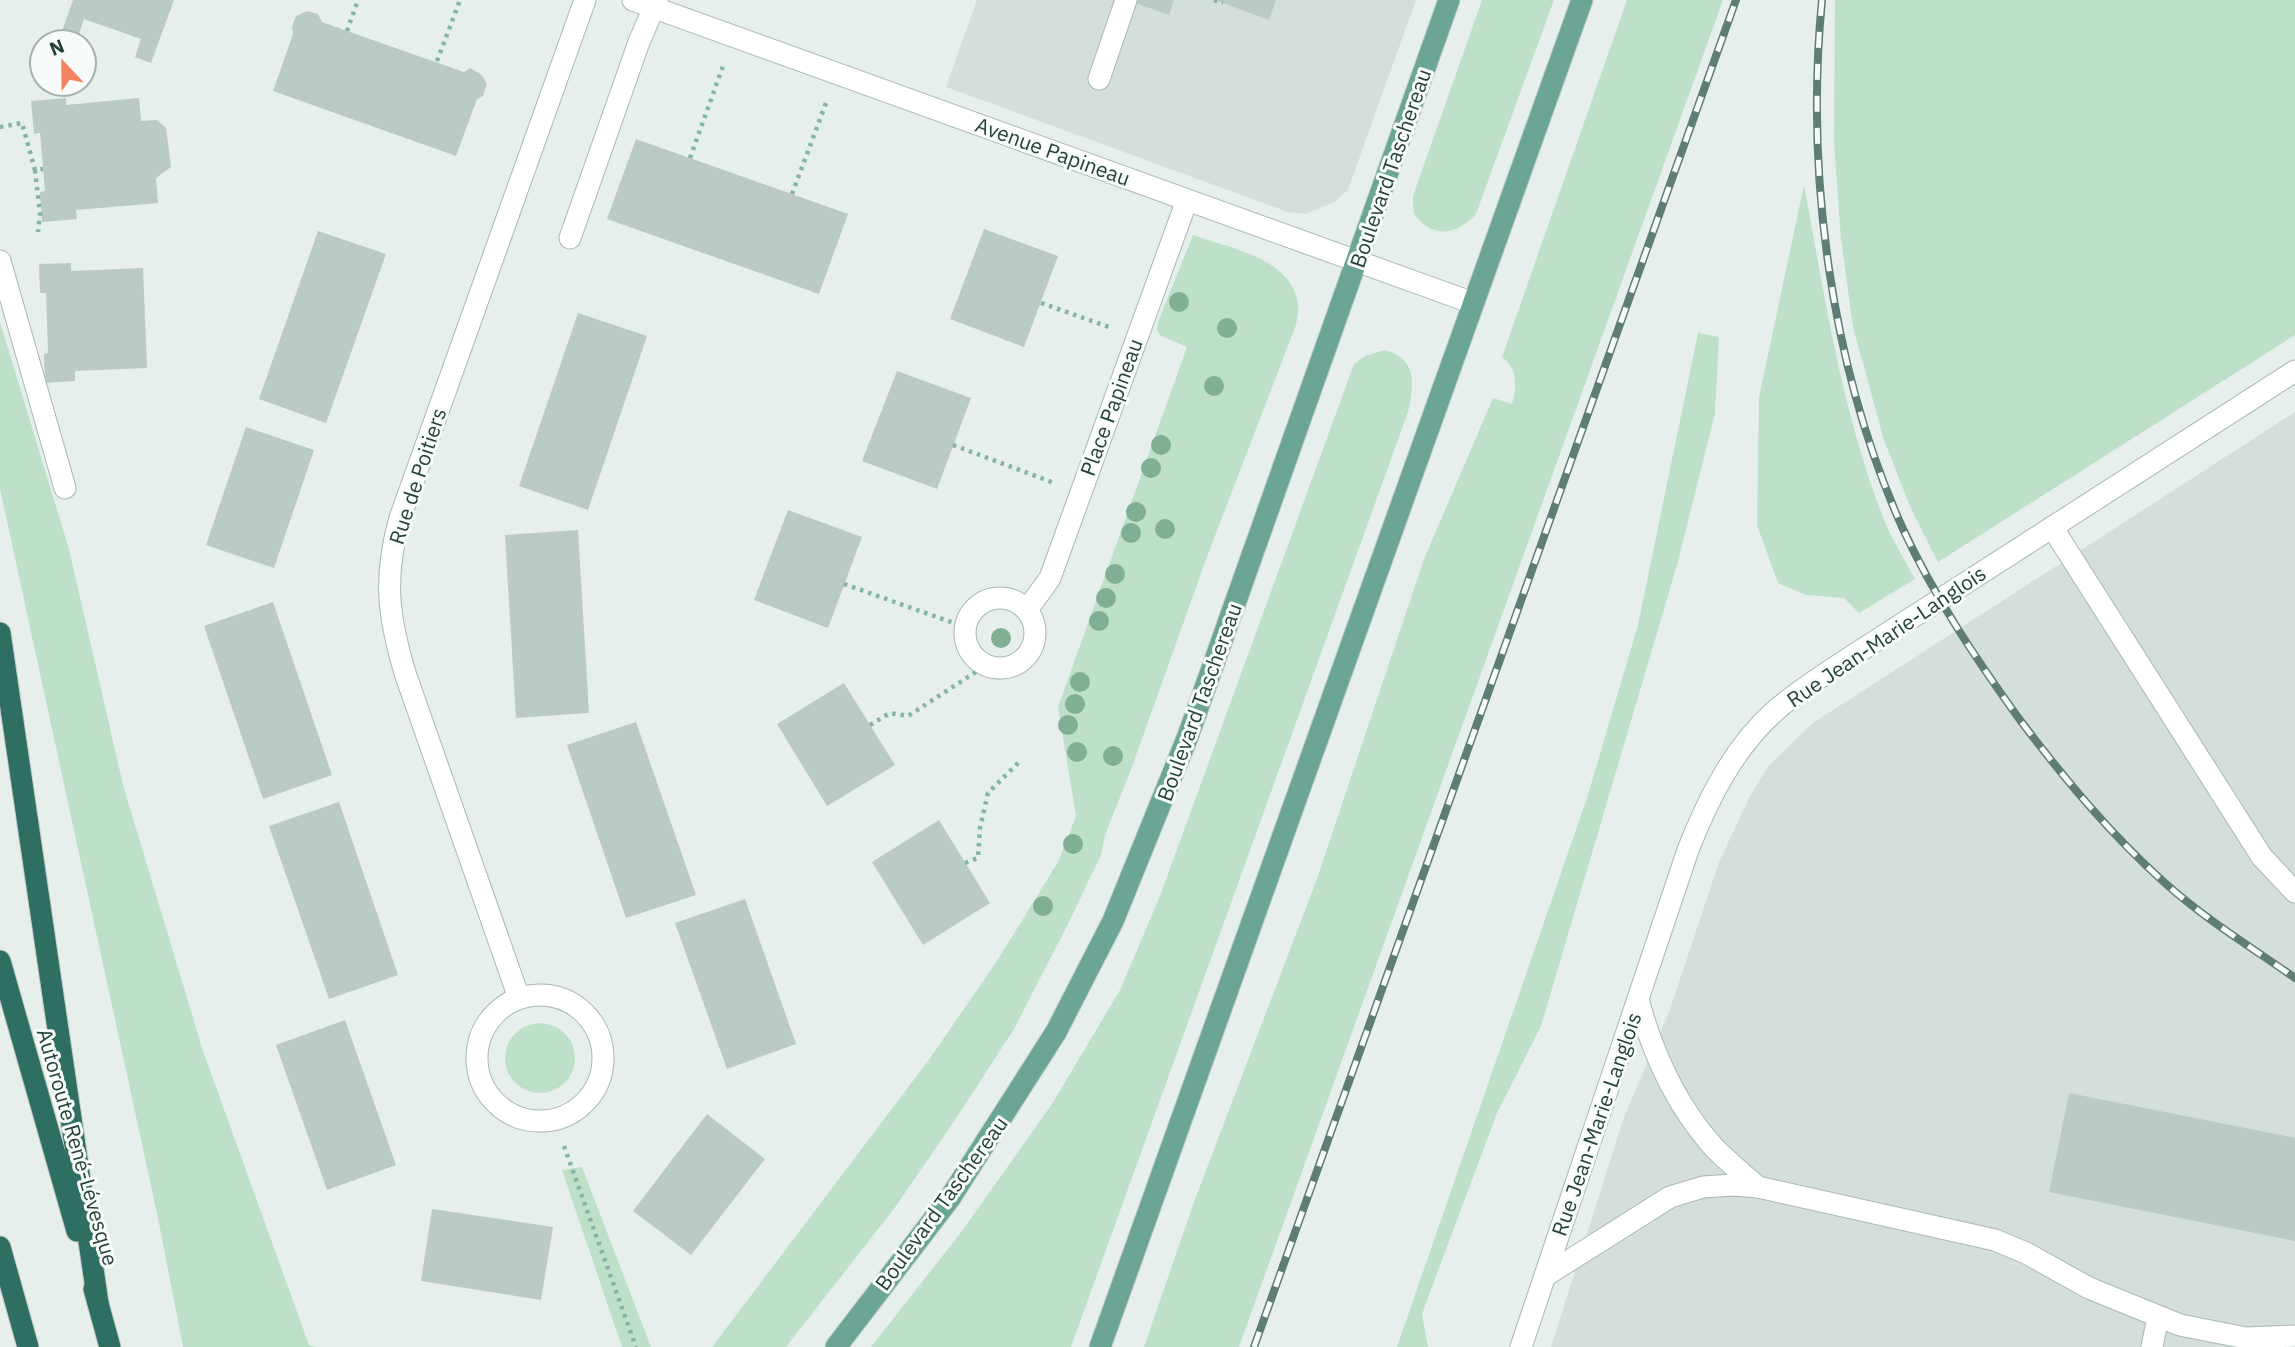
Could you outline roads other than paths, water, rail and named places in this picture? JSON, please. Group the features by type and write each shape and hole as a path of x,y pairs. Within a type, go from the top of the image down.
{"highway":[{"path":"0,633 98,1303"},
{"name":"Autoroute René-Lévesque","path":"0,961 110,1347"},
{"path":"0,1247 28,1347"}],"main road":[{"name":"Boulevard Taschereau","path":"835,1347 950,1198 1056,1032 1113,921 1188,736 1449,0"},
{"path":"1100,1347 1582,0"}],"street":[{"name":"Rue de Poitiers","path":"519,998 406,676 392,625 389,573 392,546 400,517 585,0"},
{"name":"Avenue Papineau","path":"633,0 655,4 836,74 1473,303"},
{"path":"1099,79 1126,0"},
{"path":"570,238 655,4"},
{"name":"Place Papineau","path":"1027,610 1049,578 1187,200"},
{"path":"0,261 65,488"},
{"name":"Rue Jean-Marie-Langlois","path":"1521,1347 1702,814 1717,785 1755,731 1775,711 1813,682 2295,371"},
{"path":"2052,527 2262,857 2295,892"},
{"path":"1007,599 1027,610 1033,620 1034,643 1020,663 1009,667 985,666 969,650 965,627 969,617 985,601 1007,599"},
{"path":"539,994 559,997 578,1006 592,1020 601,1038 604,1059 601,1079 591,1097 576,1111 557,1119 536,1122 515,1116 496,1105 483,1087 477,1067 478,1045 486,1025 500,1009 519,998 539,994"},
{"path":"1638,999 1658,1061 1679,1099 1711,1143 1758,1187"},
{"path":"1545,1276 1670,1197 1703,1187 1758,1187 1995,1240 2026,1253 2089,1288 2180,1325 2225,1336 2295,1336"},
{"path":"2152,1347 2158,1317"}],"railway":[{"path":"1254,1347 1736,0"},
{"path":"1822,0 1817,134 1829,270 1841,337 1858,403 1878,467 1903,529 1942,604 1972,651 2020,720 2088,805 2125,845 2180,896 2295,978"}]}
